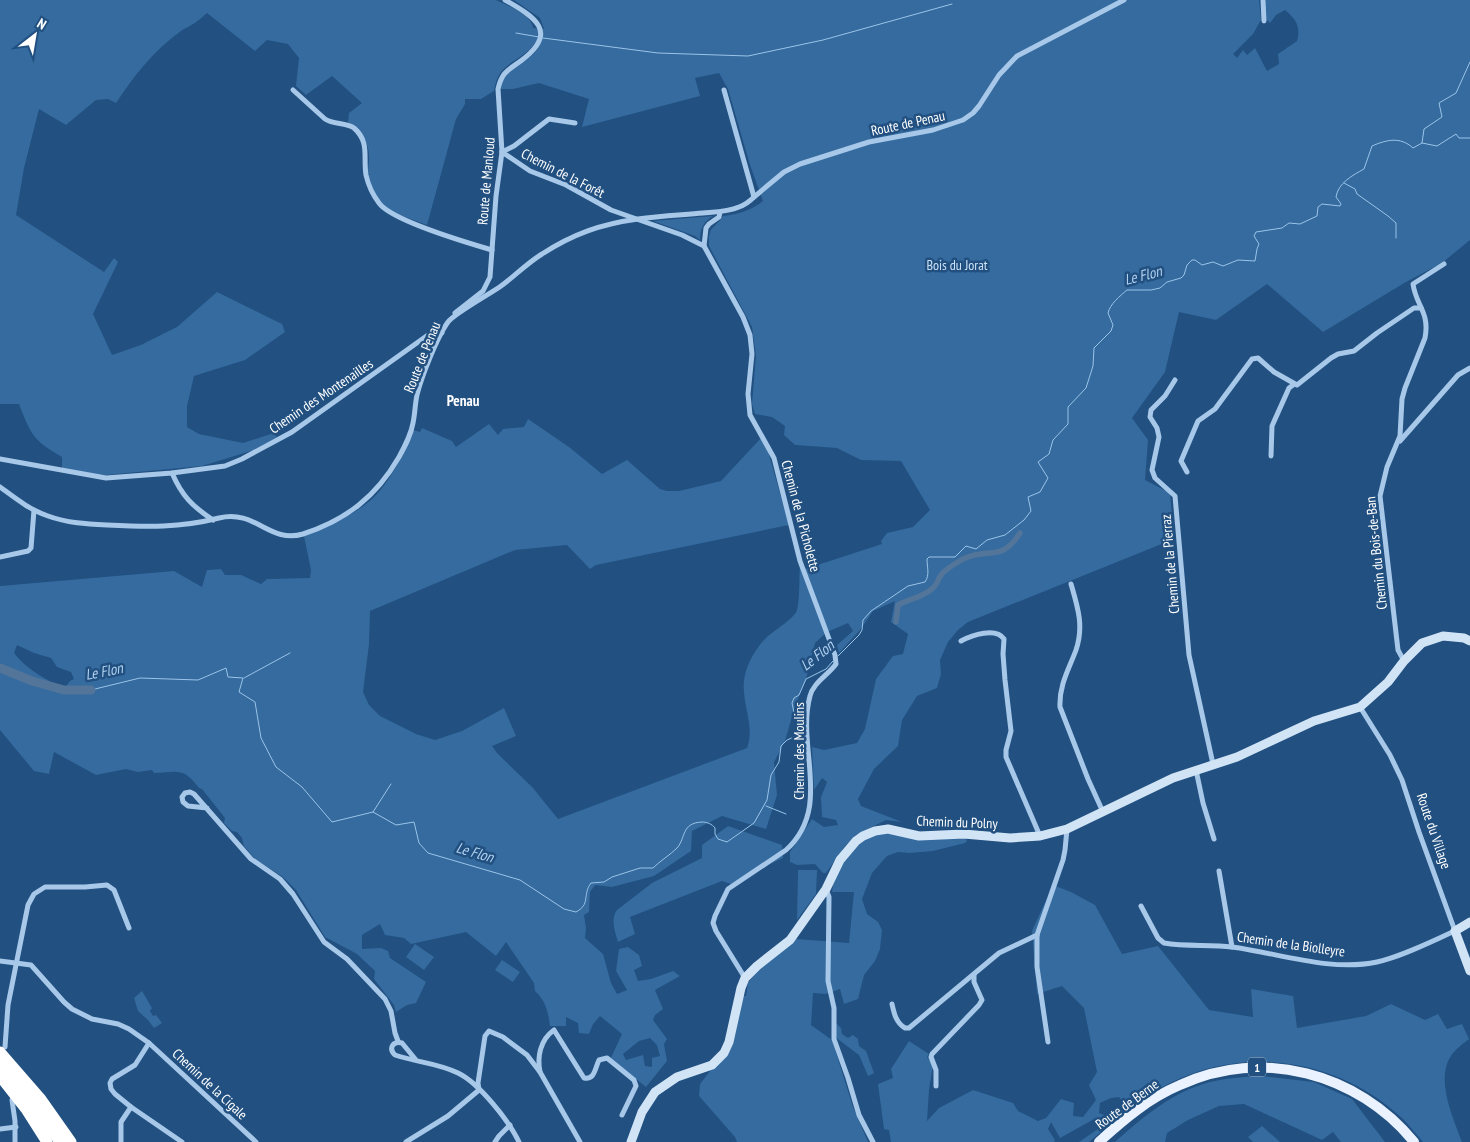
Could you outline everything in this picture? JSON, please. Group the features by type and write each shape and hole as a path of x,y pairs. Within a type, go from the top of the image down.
{"highway":[{"path":"3,1050 71,1142"},
{"path":"0,1065 33,1104 60,1142"},
{"path":"0,1076 26,1109 47,1142"}],"main road":[{"name":"Route de Berne","path":"1099,1142 1143,1106 1176,1086 1210,1073 1256,1067 1297,1070 1326,1078 1345,1086 1382,1110 1414,1142"}],"street":[{"name":"Route de Manloud","path":"450,319 460,308 485,288 490,277 496,196 502,152 498,89 500,81 505,72 528,56 540,42 542,35 541,28 536,20 505,0"},
{"name":"Route de Penau","path":"0,487 34,510 60,520 88,525 170,527 230,516 252,521 282,535 295,535 335,520 365,501 384,480 408,439 421,382 450,319 502,285 543,253 573,236 602,226 638,219 720,212 738,208 784,172 800,164 869,142 933,130 963,120 979,106 1000,75 1017,56 1124,0"},
{"path":"1263,0 1264,21"},
{"name":"Route de Manloud","path":"293,90 329,122 349,125 358,133 363,141 367,157 366,172 368,181 378,202 386,210 425,227 492,250"},
{"path":"724,90 754,197"},
{"name":"Chemin de la Forêt","path":"502,152 514,146 548,119 576,122"},
{"name":"Chemin de la Forêt","path":"502,152 530,170 566,185 611,210 694,240 704,246"},
{"path":"704,246 706,228 719,217 720,212"},
{"name":"Chemin de la Picholette","path":"704,246 750,335 752,354 748,394 750,415 774,458 800,561 835,655 836,664"},
{"name":"Chemin du Bois-de-Ban","path":"1404,661 1398,650 1380,496 1387,467 1397,444 1401,428 1404,394 1427,330 1425,314 1413,284 1444,264"},
{"path":"1187,472 1181,461 1197,423 1215,409 1252,358 1258,358 1293,385 1300,385 1334,356 1354,351 1414,308 1421,308"},
{"name":"Chemin des Montenailles","path":"0,459 101,478 215,468 242,459 292,432 428,335 435,332 442,333"},
{"name":"Chemin du Bois-de-Ban","path":"1397,444 1458,375 1470,368"},
{"name":"Chemin de la Pierraz","path":"1175,380 1165,396 1151,410 1150,417 1157,428 1159,437 1152,470 1155,478 1175,496 1189,654 1213,764"},
{"path":"1271,456 1272,426 1289,388 1293,385"},
{"path":"172,473 184,496 192,505 212,520"},
{"path":"0,557 28,551 31,548 34,510"},
{"path":"1071,584 1080,616 1079,636 1076,650 1062,683 1060,707 1103,812"},
{"path":"961,641 994,632 1001,635 1004,639 1004,680 1011,731 1006,757 1040,836"},
{"path":"1360,707 1388,682 1415,648 1434,638 1453,636 1470,641"},
{"name":"Chemin des Moulins","path":"745,978 721,941 714,927 714,920 728,889 786,850 795,842 804,826 811,803 807,727 810,694 824,675 836,664"},
{"name":"Chemin du Polny","path":"745,978 790,940 826,889 840,860 850,847 863,836 875,831 888,829 918,836 964,834 1010,838 1040,836 1067,829 1163,783 1237,756 1314,720 1360,707"},
{"name":"Route du Village","path":"1360,707 1390,755 1402,780 1470,971"},
{"path":"1196,770 1202,803 1214,840"},
{"path":"207,808 188,806 183,802 182,797 185,793 190,792 194,794 207,808 251,859 280,879 293,894 324,942 347,959 385,999 391,1011 394,1033 398,1042 402,1042 416,1060"},
{"path":"1048,1042 1037,966 1037,935 1063,860 1067,829"},
{"path":"1218,871 1232,947"},
{"path":"3,1050 7,1012 16,963 28,904 34,894 45,887 111,886 129,928"},
{"path":"826,889 829,897 828,981 834,1008 834,1039 859,1115 873,1142"},
{"name":"Chemin de la Biolleyre","path":"1141,906 1158,938 1164,943 1232,947 1323,963 1376,962 1422,946 1455,931"},
{"path":"1455,931 1470,922"},
{"path":"892,1004 897,1020 906,1028 999,953 1037,935"},
{"name":"Chemin de la Cigale","path":"0,961 31,966 64,1002 72,1008 92,1018 129,1029 149,1043 256,1142"},
{"path":"936,1086 936,1070 931,1057 932,1054 982,1000 974,982 974,975"},
{"path":"632,1142 642,1112 655,1092 677,1077 712,1065 724,1054 729,1042 745,978"},
{"path":"540,1072 538,1063 544,1040 554,1030 584,1078 589,1079 593,1076 599,1060 607,1058 634,1080 636,1086 622,1115"},
{"path":"479,1090 478,1082 485,1036 489,1032 503,1037 527,1055 540,1072 580,1142"},
{"path":"398,1042 392,1047 392,1052 395,1055 459,1073 479,1090 510,1125 519,1142"},
{"path":"149,1043 135,1065 112,1079 110,1083 111,1089 131,1107 182,1142"},
{"path":"406,1142 448,1116 479,1090"},
{"path":"12,1100 16,1127 15,1142"},
{"path":"121,1142 121,1122 131,1107"},
{"path":"495,1142 510,1125"},
{"path":"0,1130 16,1127"}],"green space":[{"name":"Bois du Jorat","path":"0,0 496,0 524,15 533,28 544,29 540,18 514,0 1259,0 1261,20 1253,34 1233,54 1237,58 1243,50 1247,55 1255,48 1267,71 1279,64 1278,54 1297,41 1298,27 1295,20 1285,10 1276,15 1270,23 1266,19 1266,0 1470,0 1470,240 1442,263 1406,282 1323,332 1267,284 1216,320 1179,312 1165,372 1132,418 1148,440 1145,480 1170,493 1174,539 968,622 958,630 948,642 940,660 941,674 937,688 917,696 902,720 898,746 874,769 858,799 861,806 902,822 886,820 856,835 845,846 826,873 823,873 815,864 797,865 790,862 790,852 812,819 824,827 838,825 836,820 822,817 821,797 827,782 822,778 814,790 812,747 824,750 857,743 865,729 876,679 893,656 903,654 908,634 891,622 895,601 873,611 860,630 839,653 837,645 853,631 848,623 827,632 815,643 806,679 795,706 785,741 774,762 777,795 766,829 722,816 692,831 691,851 654,876 612,887 595,885 590,892 589,912 584,915 585,938 603,954 611,983 617,994 627,990 616,971 619,949 628,947 639,955 642,966 634,970 638,981 651,979 673,971 680,976 655,990 663,1009 655,1015 653,1020 667,1039 664,1044 667,1061 646,1087 620,1066 609,1062 622,1034 600,1016 593,1024 589,1034 579,1033 578,1023 566,1017 566,1026 550,1026 546,1007 535,991 534,983 506,942 496,956 466,932 411,944 404,938 385,935 380,924 362,935 362,949 381,948 388,951 390,958 426,982 416,1003 407,1005 396,1012 394,1005 374,979 375,971 357,954 325,937 296,890 283,877 256,860 244,846 242,838 237,832 232,831 224,823 225,818 202,789 184,774 180,772 154,773 152,770 138,772 126,769 96,775 54,752 49,774 34,771 0,730 0,586 174,571 202,587 207,570 221,569 225,575 241,575 261,584 267,579 310,578 311,570 304,536 344,518 374,497 394,470 413,430 420,432 422,428 452,441 456,447 489,424 498,435 503,429 524,427 528,419 569,447 602,474 627,460 660,489 667,491 679,491 721,481 761,438 766,444 789,525 596,565 590,569 567,545 515,550 370,611 369,644 363,692 369,705 380,716 416,734 435,740 462,731 504,708 516,736 492,746 533,788 558,819 747,748 750,730 744,693 746,670 762,642 788,621 797,610 800,564 802,570 882,544 881,541 887,533 913,527 930,510 901,461 861,460 837,448 795,445 784,435 785,426 772,417 755,414 752,404 756,356 752,327 709,246 709,235 710,231 723,216 744,212 763,201 750,165 728,89 719,73 695,78 700,96 582,127 589,99 539,83 513,89 500,89 507,75 536,51 540,44 535,43 527,52 502,70 494,91 481,99 465,99 465,104 456,119 427,225 390,210 381,202 375,192 368,173 369,152 366,141 357,129 348,122 349,113 362,103 332,76 306,95 296,86 299,58 288,44 267,40 255,51 207,13 171,38 153,55 137,73 116,103 108,99 96,100 66,125 39,109 24,168 16,215 104,272 114,258 118,262 93,314 112,355 141,345 177,327 217,292 282,324 285,332 245,360 194,376 187,406 187,427 199,434 243,443 274,433 277,437 254,450 202,466 106,475 91,474 62,468 62,457 34,436 19,404 0,404","holes":["17,645 51,658 57,667 71,672 74,679 64,689 44,678 14,653","650,1038 657,1045 660,1056 652,1058 652,1067 645,1066 643,1055 626,1060 623,1054 639,1041"]},
{"path":"713,216 703,226 700,240 695,236 653,221"},
{"path":"728,826 782,845 783,858 752,872 734,885 722,881 630,917 635,934 618,942 613,921 617,910 652,883 702,858 702,845"},
{"path":"881,832 966,838 967,841 933,851 898,852 887,856 872,873 862,899 867,914 878,922 882,930 880,949 875,961 864,975 858,999 844,1004 840,989 826,994 813,993 811,1025 832,1040 853,1107 868,1142 737,1142 735,1137 699,1096 700,1084 724,1053 741,995 746,996 748,983 757,971 796,939 849,943 854,892 832,892 834,878 843,862 862,840"},
{"path":"798,870 817,870 816,894 797,920"},
{"path":"1053,885 1095,905 1122,954 1158,946 1209,1010 1253,1017 1251,989 1293,996 1297,1028 1366,1016 1391,1004 1425,1020 1438,1014 1447,1029 1462,1024 1469,1039 1456,1050 1448,1061 1445,1072 1445,1084 1450,1109 1462,1142 1423,1142 1403,1119 1378,1099 1351,1083 1323,1071 1292,1064 1262,1062 1231,1064 1200,1071 1164,1086 1123,1114 1121,1112 1123,1103 1119,1097 1100,1103 1099,1113 1107,1116 1117,1112 1120,1116 1089,1142 1079,1142 1098,1129 1101,1122 1096,1118 1060,1138 1051,1122 1048,1129 1055,1140 1054,1142 891,1142 889,1130 884,1129 878,1084 893,1078 891,1069 909,1041 929,1054 927,1057 933,1065 927,1121 939,1108 973,1090 1013,1103 1018,1111 1038,1121 1046,1118 1061,1099 1074,1103 1073,1116 1083,1117 1096,1100 1089,1085 1097,1072 1084,1008 1062,986 1037,994 1032,931"},
{"path":"415,944 434,957 424,970 406,957"},
{"path":"502,960 520,972 513,982 495,970"},
{"path":"142,991 152,1008 150,1011 153,1016 156,1015 162,1023 154,1028 138,1011 134,998"},
{"path":"835,1022 841,1028 842,1034 848,1038 853,1035 858,1039 859,1046 866,1051 874,1073 868,1076 859,1055 835,1037"},
{"path":"1260,1076 1314,1082 1352,1099 1385,1142 1341,1142 1333,1132 1322,1140 1244,1104 1219,1106 1188,1120 1167,1133 1165,1142 1115,1142 1159,1106 1196,1086 1235,1078"},
{"path":"1262,1126 1280,1142 1253,1142 1248,1137"}],"waterway":[{"path":"543,38 658,53 748,56 823,40 952,4"},
{"path":"516,33 539,37"},
{"name":"Le Flon","path":"838,656 859,635 862,630 863,620 871,611 908,586 925,582 928,574 927,559 929,557 955,557 966,546 976,549 987,540 1005,535 1024,520 1031,511 1028,497 1040,492 1048,478 1038,462 1049,454 1053,440 1068,424 1068,407 1086,388 1093,366 1094,348 1111,331 1113,325 1108,313 1118,298 1127,290 1151,290 1181,278 1187,265 1192,260 1202,265 1213,262 1223,266 1238,260 1255,261 1259,244 1254,236 1256,232 1282,228 1289,223 1300,224 1317,216 1318,207 1322,204 1340,206 1341,204 1336,197 1337,192 1347,180 1364,169 1372,146 1393,140 1403,142 1413,148 1422,143 1424,129 1442,117 1439,103 1456,93 1470,62"},
{"path":"1422,143 1437,146 1456,134 1459,138 1470,138"},
{"path":"1344,183 1355,189 1357,194 1396,223 1396,238"},
{"path":"896,622 898,605 929,591 936,585 948,568 972,555 1000,551 1013,542 1020,533"},
{"path":"244,678 290,653"},
{"name":"Le Flon","path":"91,690 140,678 198,680 226,668 228,677 243,678 239,692 255,702 261,738 276,767 302,787 332,822 373,812 396,825 414,822 419,843 428,853 520,880 564,909 576,912 583,906 588,887 591,883 604,882 612,877 640,868 653,868 677,848 690,825 706,822 715,828 715,834 718,839 727,842 754,823 767,800 771,775 779,762 781,746 787,740 794,737 798,731 792,703 794,698 799,695 806,679 826,669 833,661"},
{"name":"Le Flon","path":"0,668 32,681 64,690 91,690"},
{"path":"373,812 391,784"},
{"path":"766,806 786,814"}],"district":[{"name":"Penau","path":"463,400"}]}
